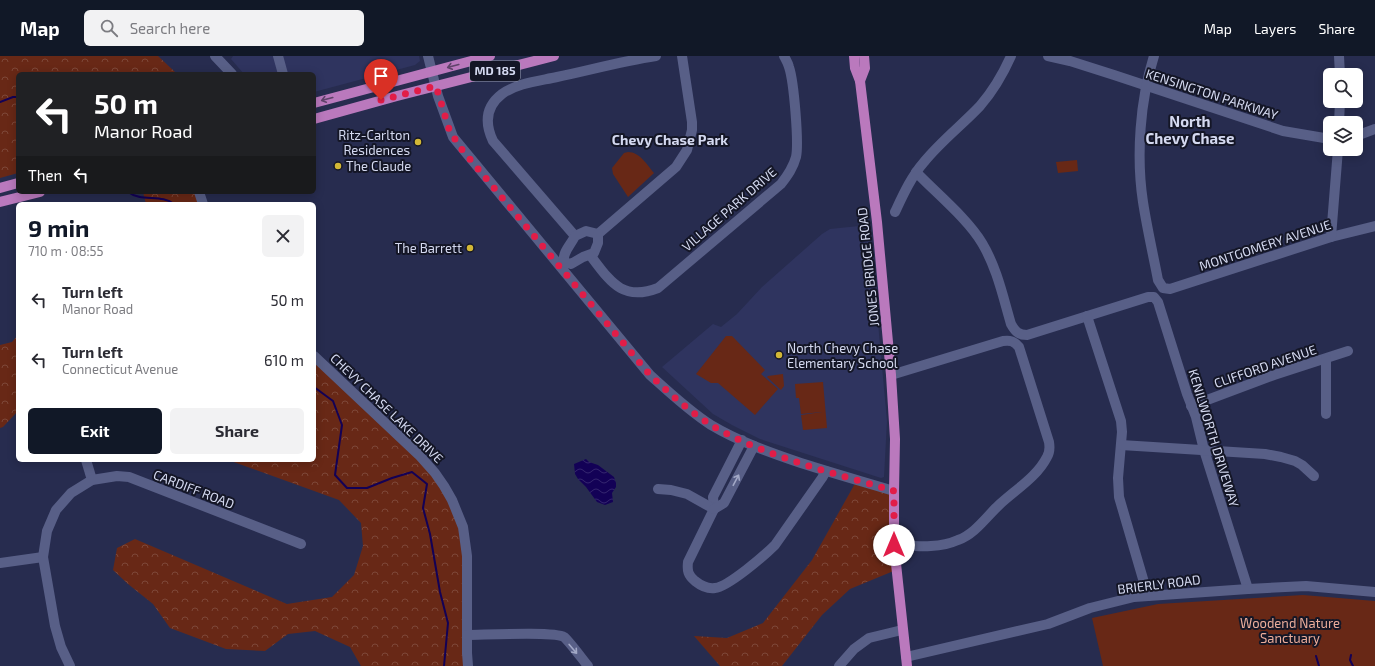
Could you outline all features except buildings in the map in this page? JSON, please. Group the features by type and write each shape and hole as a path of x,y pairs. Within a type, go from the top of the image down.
{"main road":[{"name":"MD 185","path":"316,102 490,56"},
{"name":"MD 185","path":"316,118 554,56"},
{"name":"JONES BRIDGE ROAD","path":"854,56 855,68 860,81 877,222 891,375 896,439 894,545 906,662"},
{"name":"JONES BRIDGE ROAD","path":"860,81 865,68 864,56"},
{"path":"0,188 16,184"},
{"path":"0,202 32,194"}],"street":[{"path":"215,56 230,72"},
{"path":"278,56 282,72"},
{"path":"428,56 449,129 453,137 481,172 561,263 650,375 681,403 711,424 754,446 826,471 894,491"},
{"path":"575,236 493,141 487,126 489,111 494,102 502,94 524,85 656,56"},
{"path":"561,263 571,264 594,253 597,248 598,234 676,167 687,150 692,130 692,122 682,56"},
{"name":"VILLAGE PARK DRIVE","path":"590,256 620,288 627,292 635,293 650,291 658,288 781,184 792,168 797,148 792,82 790,68 784,56"},
{"path":"895,212 916,172 933,150 971,116 985,100 998,81 1011,56"},
{"path":"1147,87 1147,77 1154,56"},
{"path":"1339,56 1340,68"},
{"name":"KENSINGTON PARKWAY","path":"1053,57 1114,75 1283,131 1323,137"},
{"name":"MONTGOMERY AVENUE","path":"1147,87 1141,132 1141,174 1143,201 1158,280 1163,288 1170,289 1331,237 1375,226"},
{"name":"KENSINGTON PARKWAY","path":"1313,136 1323,134"},
{"path":"1331,237 1337,156"},
{"path":"894,545 933,546 958,540 973,531 999,505 1037,472 1050,451 1050,442 992,263 982,243 970,227 916,172"},
{"path":"561,263 564,252 572,243 575,236 586,231 598,234"},
{"name":"KENILWORTH DRIVEWAY","path":"1087,316 1148,297 1154,297 1158,302 1191,406 1196,417 1204,450 1248,589"},
{"path":"891,375 1087,316 1121,421 1122,432 1118,478 1119,497 1148,596"},
{"name":"CLIFFORD AVENUE","path":"1191,406 1261,380 1348,351"},
{"name":"CHEVY CHASE LAKE DRIVE","path":"316,358 419,455 435,473 452,500 463,527 467,556 468,666"},
{"path":"1326,358 1326,414"},
{"path":"742,440 713,497 714,509 688,562 687,570 689,575 697,583 705,587 714,588 724,586 767,554 775,545 826,471"},
{"path":"1121,445 1204,450 1281,457 1302,465 1314,476"},
{"path":"714,509 724,503 754,446"},
{"path":"87,462 92,480"},
{"name":"CARDIFF ROAD","path":"70,666 61,647 55,626 44,557 47,531 56,510 71,493 92,480 117,476 129,477 301,544"},
{"path":"658,490 672,490 687,494 714,509"},
{"path":"0,563 44,557"},
{"name":"BRIERLY ROAD","path":"906,662 1048,624 1090,608 1134,597 1306,586 1375,592"},
{"path":"839,666 854,649 869,638 902,630"},
{"path":"467,635 557,635 564,637 588,666"}],"shaded area":[{"path":"233,56 419,56 420,61 415,65 316,91 316,72 242,72 231,59"},
{"name":"North Chevy Chase Elementary School","path":"869,225 887,421 884,477 881,478 760,439 732,425 713,414 662,367 713,324 721,327 737,314 762,287 822,234 830,229"}],"green space":[{"path":"0,56 158,56 175,72 16,72 16,174 0,178"},
{"path":"628,152 636,154 640,157 654,173 628,197 613,174 612,168 624,153"},
{"path":"1077,160 1078,171 1058,173 1056,162"},
{"path":"144,194 200,194 202,202 146,202"},
{"path":"726,336 732,336 734,338 765,370 761,374 778,389 755,415 718,383 711,383 696,374"},
{"path":"16,337 16,413 3,427 0,428 0,345 12,342"},
{"path":"316,358 435,473 463,527 468,666 361,666 350,647 315,631 288,634 265,651 226,649 170,628 153,604 113,570 117,548 135,539 287,604 332,597 354,575 363,546 361,523 339,500 234,462 316,462"},
{"path":"783,374 784,386 781,390 767,377 768,376"},
{"path":"823,382 827,428 803,430 801,415 822,412 801,414 799,398 796,398 795,384"},
{"path":"857,480 894,491 896,570 850,589 822,615 782,666 720,666 694,636 727,638 763,623 812,560"},
{"name":"Woodend Nature Sanctuary","path":"1303,595 1375,601 1375,666 1103,666 1092,618 1158,604"}],"water":[{"path":"586,459 589,462 598,465 614,477 616,487 612,493 613,502 605,505 597,502 578,479 575,474 574,464"}],"waterway":[{"path":"0,102 16,97"},
{"path":"131,194 139,197 164,199 171,202"},
{"path":"316,388 333,401 342,425 335,475 347,488 367,488 412,472 427,484 423,508 430,534 440,592 448,623 444,666"},
{"path":"1351,655 1350,660 1353,666"},
{"path":"1316,656 1319,666"}],"place":[{"name":"Ritz-Carlton Residences","path":"418,142"},
{"name":"The Claude","path":"338,166"},
{"name":"The Barrett","path":"470,248"},
{"name":"North Chevy Chase Elementary School","path":"779,355"}],"district":[{"name":"North Chevy Chase","path":"1190,130"},
{"name":"Chevy Chase Park","path":"670,140"}],"route":[{"path":"381,100 436,86 449,129 459,146 650,375 681,403 728,434 760,449 826,471 894,491 894,545"}]}
